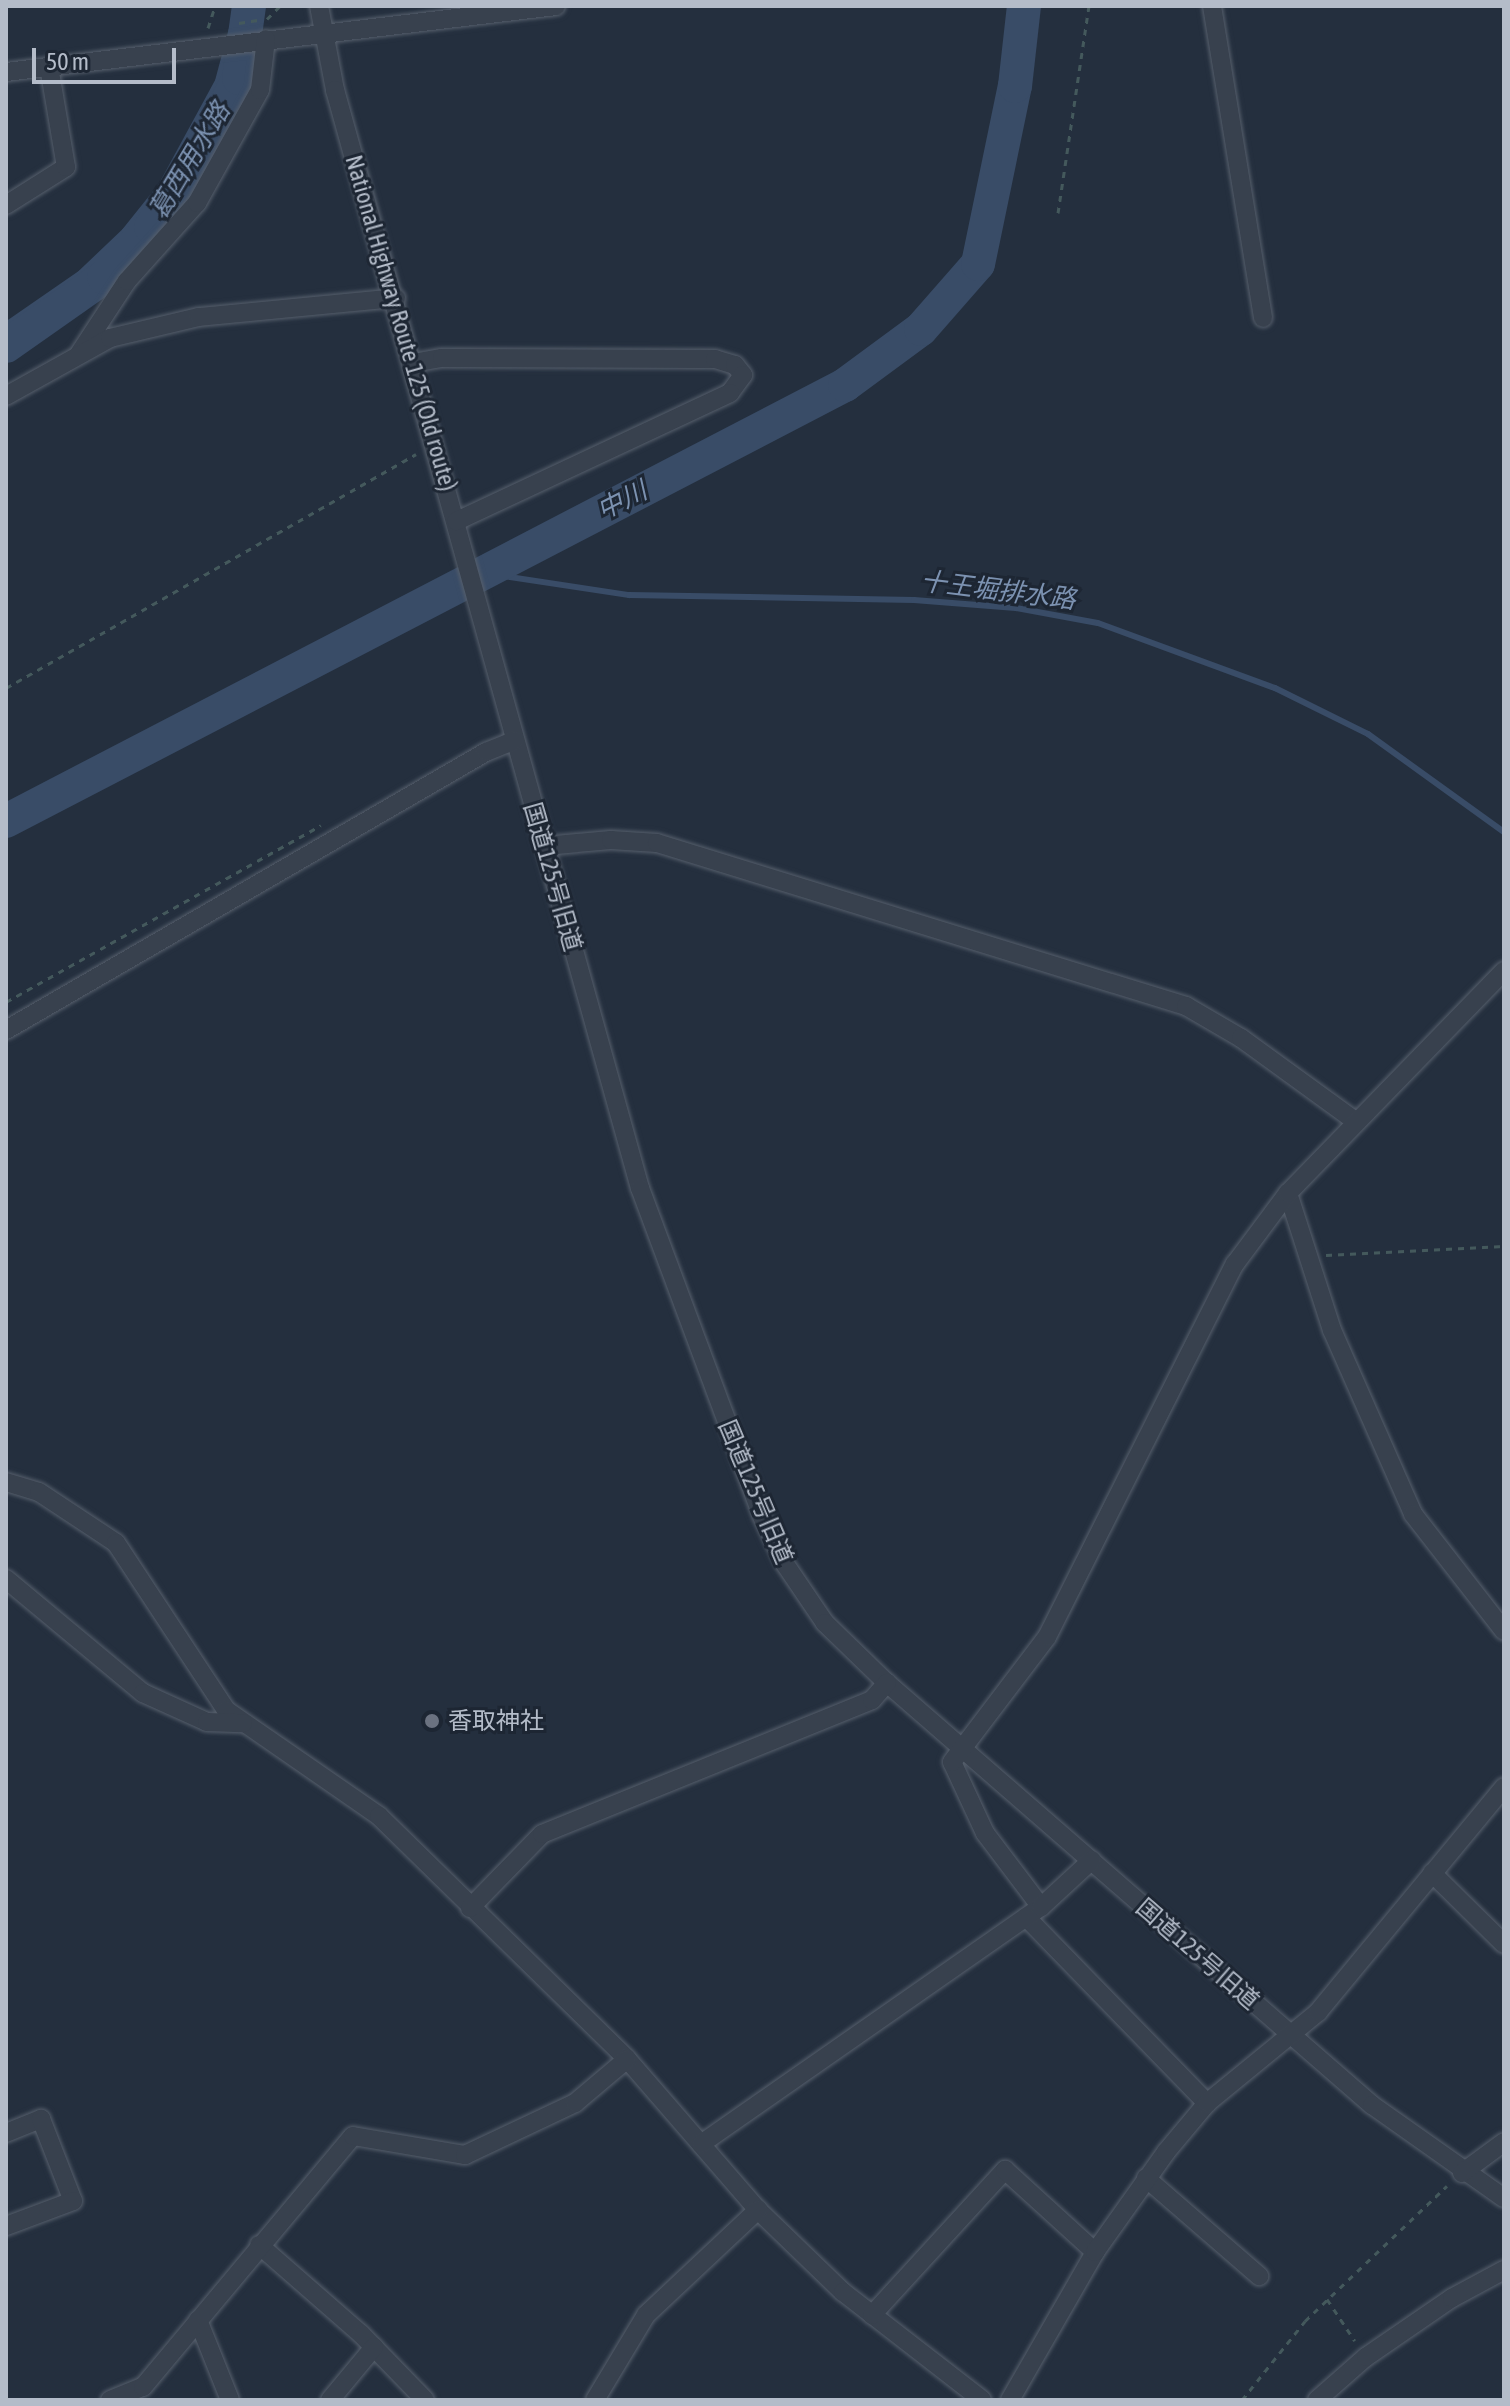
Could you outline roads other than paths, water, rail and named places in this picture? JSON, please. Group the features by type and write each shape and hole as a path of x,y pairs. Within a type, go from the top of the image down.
{"street":[{"name":"National Highway Route 125 (Old route)","path":"319,6 335,90 396,298 488,638"},
{"path":"6,72 468,11 556,6"},
{"path":"1212,6 1263,318"},
{"path":"78,355 127,281 197,203 260,90 271,38"},
{"path":"6,205 66,167 49,66"},
{"path":"6,396 110,338 199,317 396,298"},
{"path":"413,363 442,358 715,359 735,365 743,375 730,393 459,526"},
{"name":"国道125号旧道","path":"488,638 640,1188 762,1516 806,1598 887,1683 1289,2034 1462,2173 1504,2198"},
{"path":"6,1030 486,752 515,740"},
{"path":"545,846 611,840 657,843 1186,1006 1241,1038 1354,1120"},
{"path":"1207,2103 1034,1912 979,1820 952,1762 1047,1637 1165,1413 1235,1264 1288,1193 1354,1120 1504,971"},
{"path":"1288,1193 1332,1330 1413,1514 1504,1631"},
{"path":"6,1482 39,1492 116,1543 226,1710 379,1816 627,2059 758,2210 872,2315 982,2400"},
{"path":"6,1579 143,1693 207,1722 243,1723"},
{"path":"470,1908 542,1834 872,1700 887,1683"},
{"path":"1010,2400 1095,2252 1146,2178 1207,2103 1318,2012 1504,1787"},
{"path":"701,2144 1034,1912 1092,1860"},
{"path":"1432,1873 1504,1944"},
{"path":"110,2400 145,2393 198,2320 353,2136 465,2155 575,2103 627,2059"},
{"path":"6,2133 41,2119 73,2201 6,2226"},
{"path":"1462,2173 1504,2142"},
{"path":"872,2315 1005,2170 1095,2252"},
{"path":"1146,2178 1259,2276"},
{"path":"595,2400 646,2315 758,2210"},
{"path":"259,2245 374,2347 425,2400"},
{"path":"1317,2400 1366,2357 1452,2298 1504,2270"},
{"path":"198,2320 230,2400"},
{"path":"330,2400 374,2347"}],"waterway":[{"path":"6,325 81,273 125,231 161,186 218,81 238,6"},
{"name":"葛西用水路","path":"6,346 104,277 151,227 193,168 239,78 249,6"},
{"name":"中川","path":"6,821 845,385 921,329 978,264 1015,86 1024,6"},
{"name":"十王堀排水路","path":"483,573 629,595 914,600 1016,608 1098,623 1275,688 1368,734 1504,832"}],"place":[{"name":"香取神社","path":"432,1721"}]}
